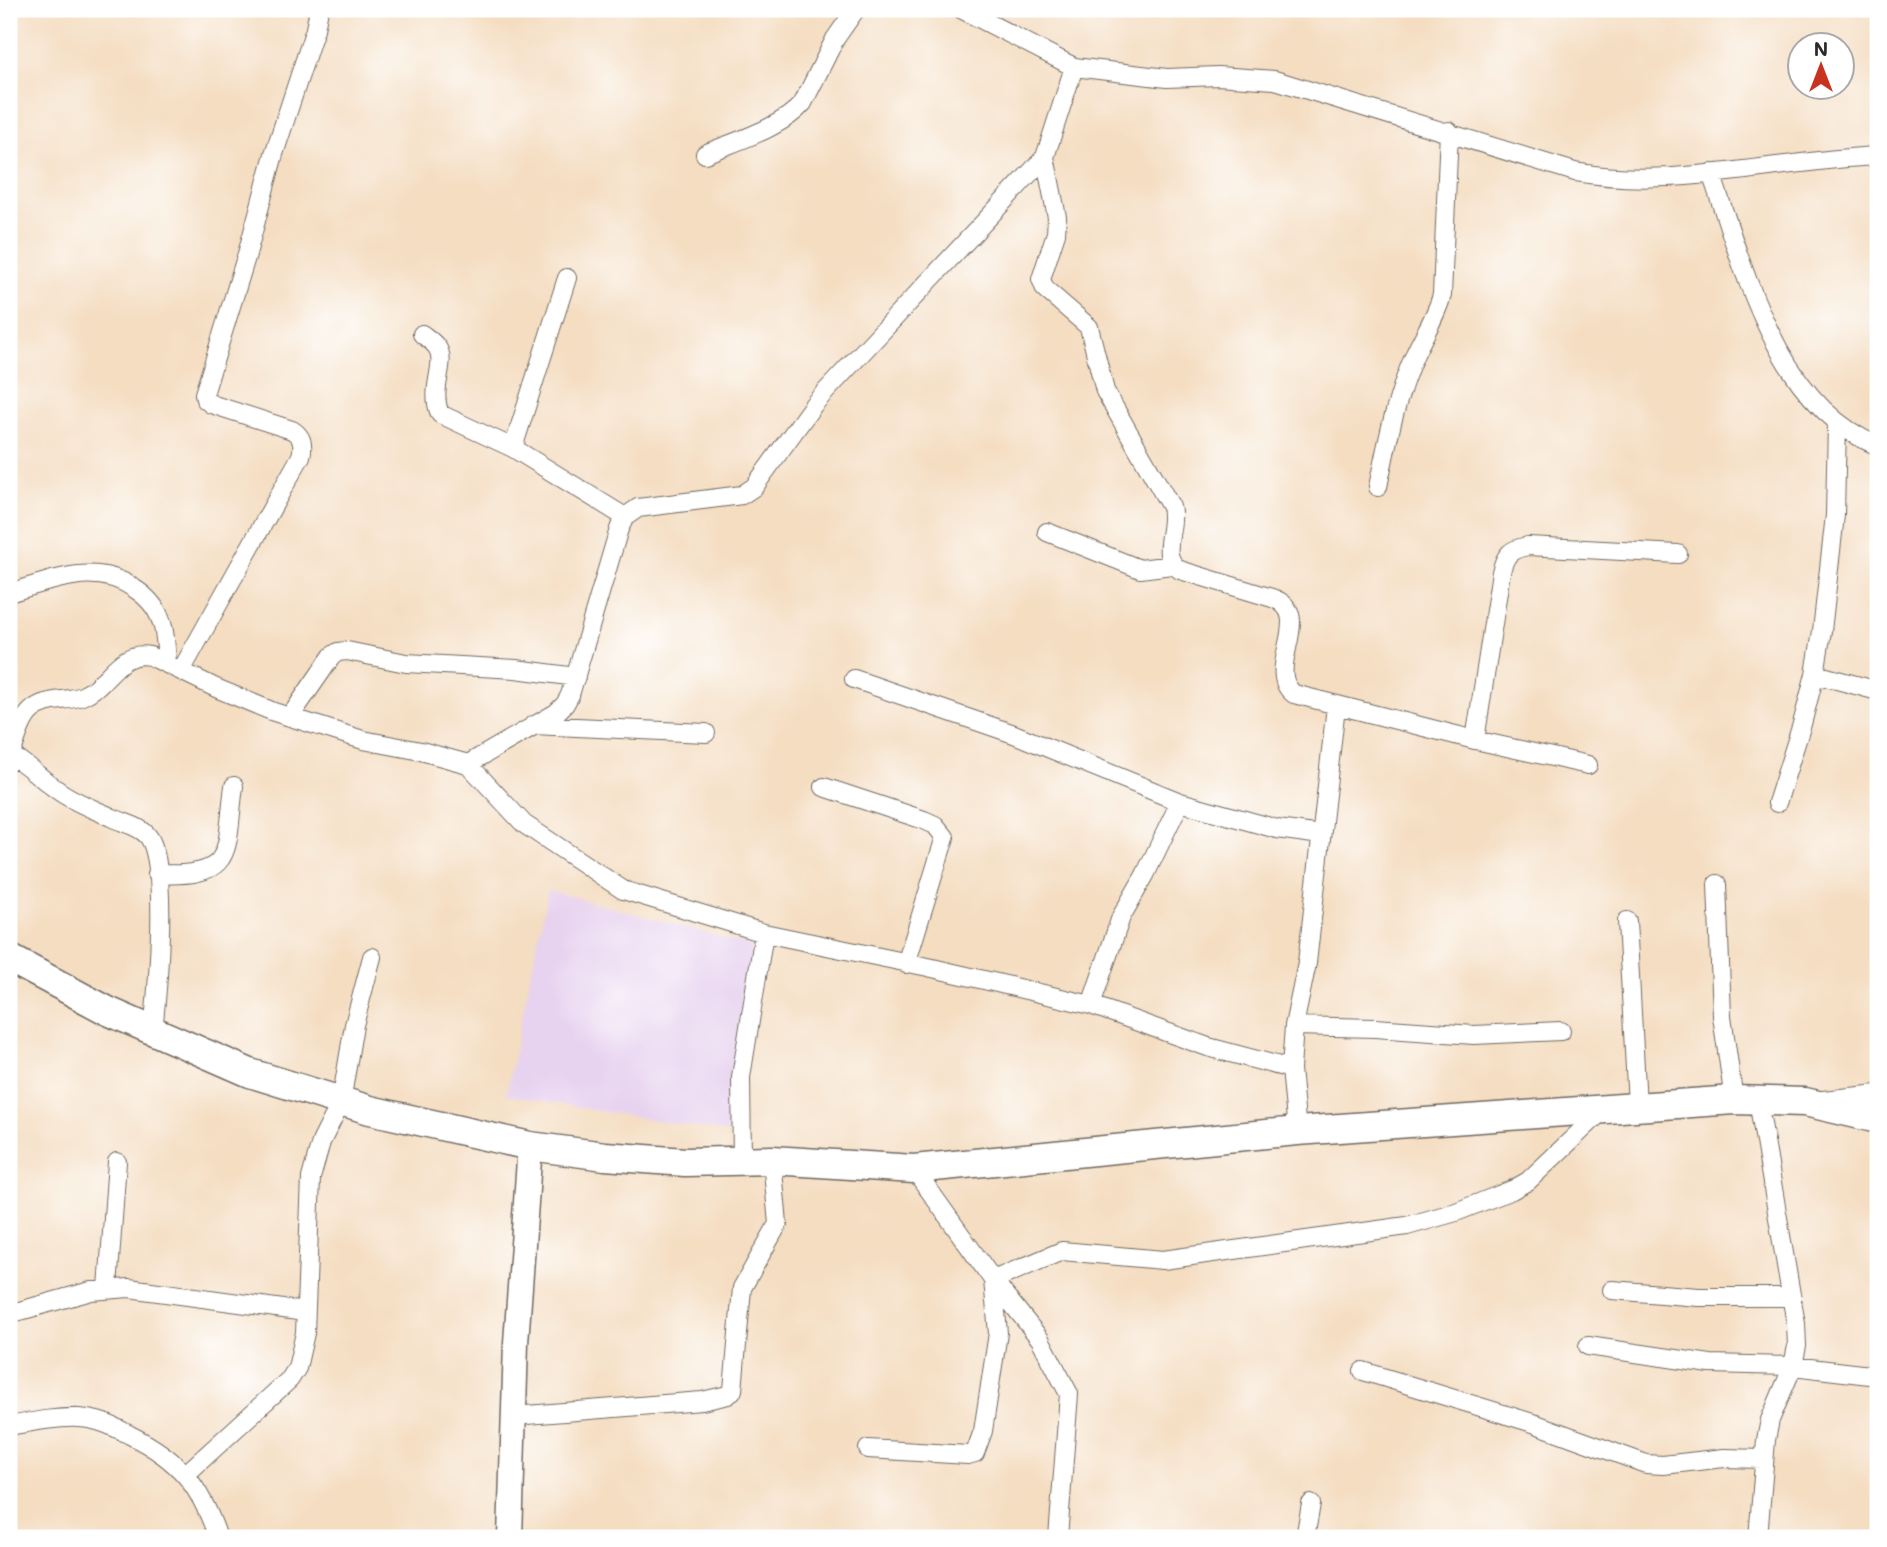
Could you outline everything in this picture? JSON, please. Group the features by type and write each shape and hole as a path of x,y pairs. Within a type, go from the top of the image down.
{"main road":[{"path":"9,958 107,1011 153,1031 250,1073 341,1102 530,1146 685,1163 772,1160 915,1169 1297,1130 1603,1110 1637,1105 1746,1100 1805,1102 1878,1119"}],"street":[{"path":"174,668 303,449 302,440 292,430 211,404 204,394 319,9"},
{"path":"705,154 782,121 796,111 803,103 835,39 856,9"},
{"path":"961,9 1074,67 1167,78 1218,76 1275,80 1449,131 1575,172 1609,178 1712,173 1844,157 1878,156"},
{"path":"468,764 556,713 565,704 576,677 601,588 625,517 638,508 742,495 754,487 814,404 1045,157 1074,67"},
{"path":"1378,487 1390,430 1405,381 1415,354 1437,314 1442,295 1449,131"},
{"path":"1045,157 1057,217 1056,233 1041,279 1045,289 1089,327 1105,391 1171,507 1173,515 1168,558 1172,565 1180,570 1285,604 1292,622 1283,672 1287,689 1294,694 1475,740 1588,765"},
{"path":"1712,173 1748,281 1778,349 1800,383 1837,424 1861,440 1878,446"},
{"path":"513,448 568,278"},
{"path":"422,334 436,345 442,358 435,392 440,414 513,448 625,517"},
{"path":"1777,803 1802,724 1815,674 1822,631 1835,515 1837,424"},
{"path":"1047,532 1140,569 1172,565"},
{"path":"1475,740 1501,572 1507,554 1514,548 1528,546 1678,554"},
{"path":"12,592 81,574 105,574 125,582 155,606 174,668"},
{"path":"290,717 332,656 347,650 432,666 516,669 576,677"},
{"path":"153,1031 159,980 160,902 156,852 148,836 141,830 77,802 10,756 26,716 34,708 47,702 83,696 124,660 141,654 246,702 290,717 363,740 421,751 468,764 524,824 623,890 764,933 1091,1005 1208,1047 1291,1069"},
{"path":"1815,674 1878,691"},
{"path":"854,679 1014,734 1180,802 1278,829 1321,835"},
{"path":"1297,1130 1291,1069 1294,1026 1307,963 1336,706"},
{"path":"533,725 706,733"},
{"path":"158,874 187,876 203,873 220,861 225,851 234,786"},
{"path":"824,787 924,820 935,825 945,837 906,964"},
{"path":"1091,1005 1121,917 1145,876 1180,802"},
{"path":"1717,884 1723,1016 1746,1100 1796,1324 1797,1346 1793,1366 1769,1420 1763,1459 1758,1538"},
{"path":"1627,920 1637,1105"},
{"path":"742,1161 741,1077 764,933"},
{"path":"186,1474 290,1379 297,1368 303,1346 311,1178 321,1142 341,1102 354,1026 372,957"},
{"path":"1294,1026 1475,1035 1562,1031"},
{"path":"1805,1102 1878,1094"},
{"path":"993,1280 1062,1251 1163,1260 1407,1226 1457,1212 1528,1181 1603,1110"},
{"path":"510,1538 514,1416 530,1146"},
{"path":"514,1416 702,1401 728,1395 733,1390 742,1288 778,1224 772,1160"},
{"path":"108,1288 117,1162"},
{"path":"915,1169 993,1280 1040,1339 1069,1394 1058,1538"},
{"path":"869,1449 968,1455 975,1453 983,1431 998,1333 993,1280"},
{"path":"9,1314 108,1288 129,1288 305,1312"},
{"path":"1612,1290 1699,1297 1792,1297"},
{"path":"1588,1346 1710,1364 1793,1366 1878,1376"},
{"path":"1363,1371 1536,1424 1646,1464 1663,1465 1724,1458 1763,1459"},
{"path":"9,1426 56,1419 97,1420 143,1441 175,1461 186,1474 208,1510 218,1538"},
{"path":"1306,1538 1311,1504"}],"shaded area":[{"path":"548,890 752,946 729,1133 506,1095"}]}
